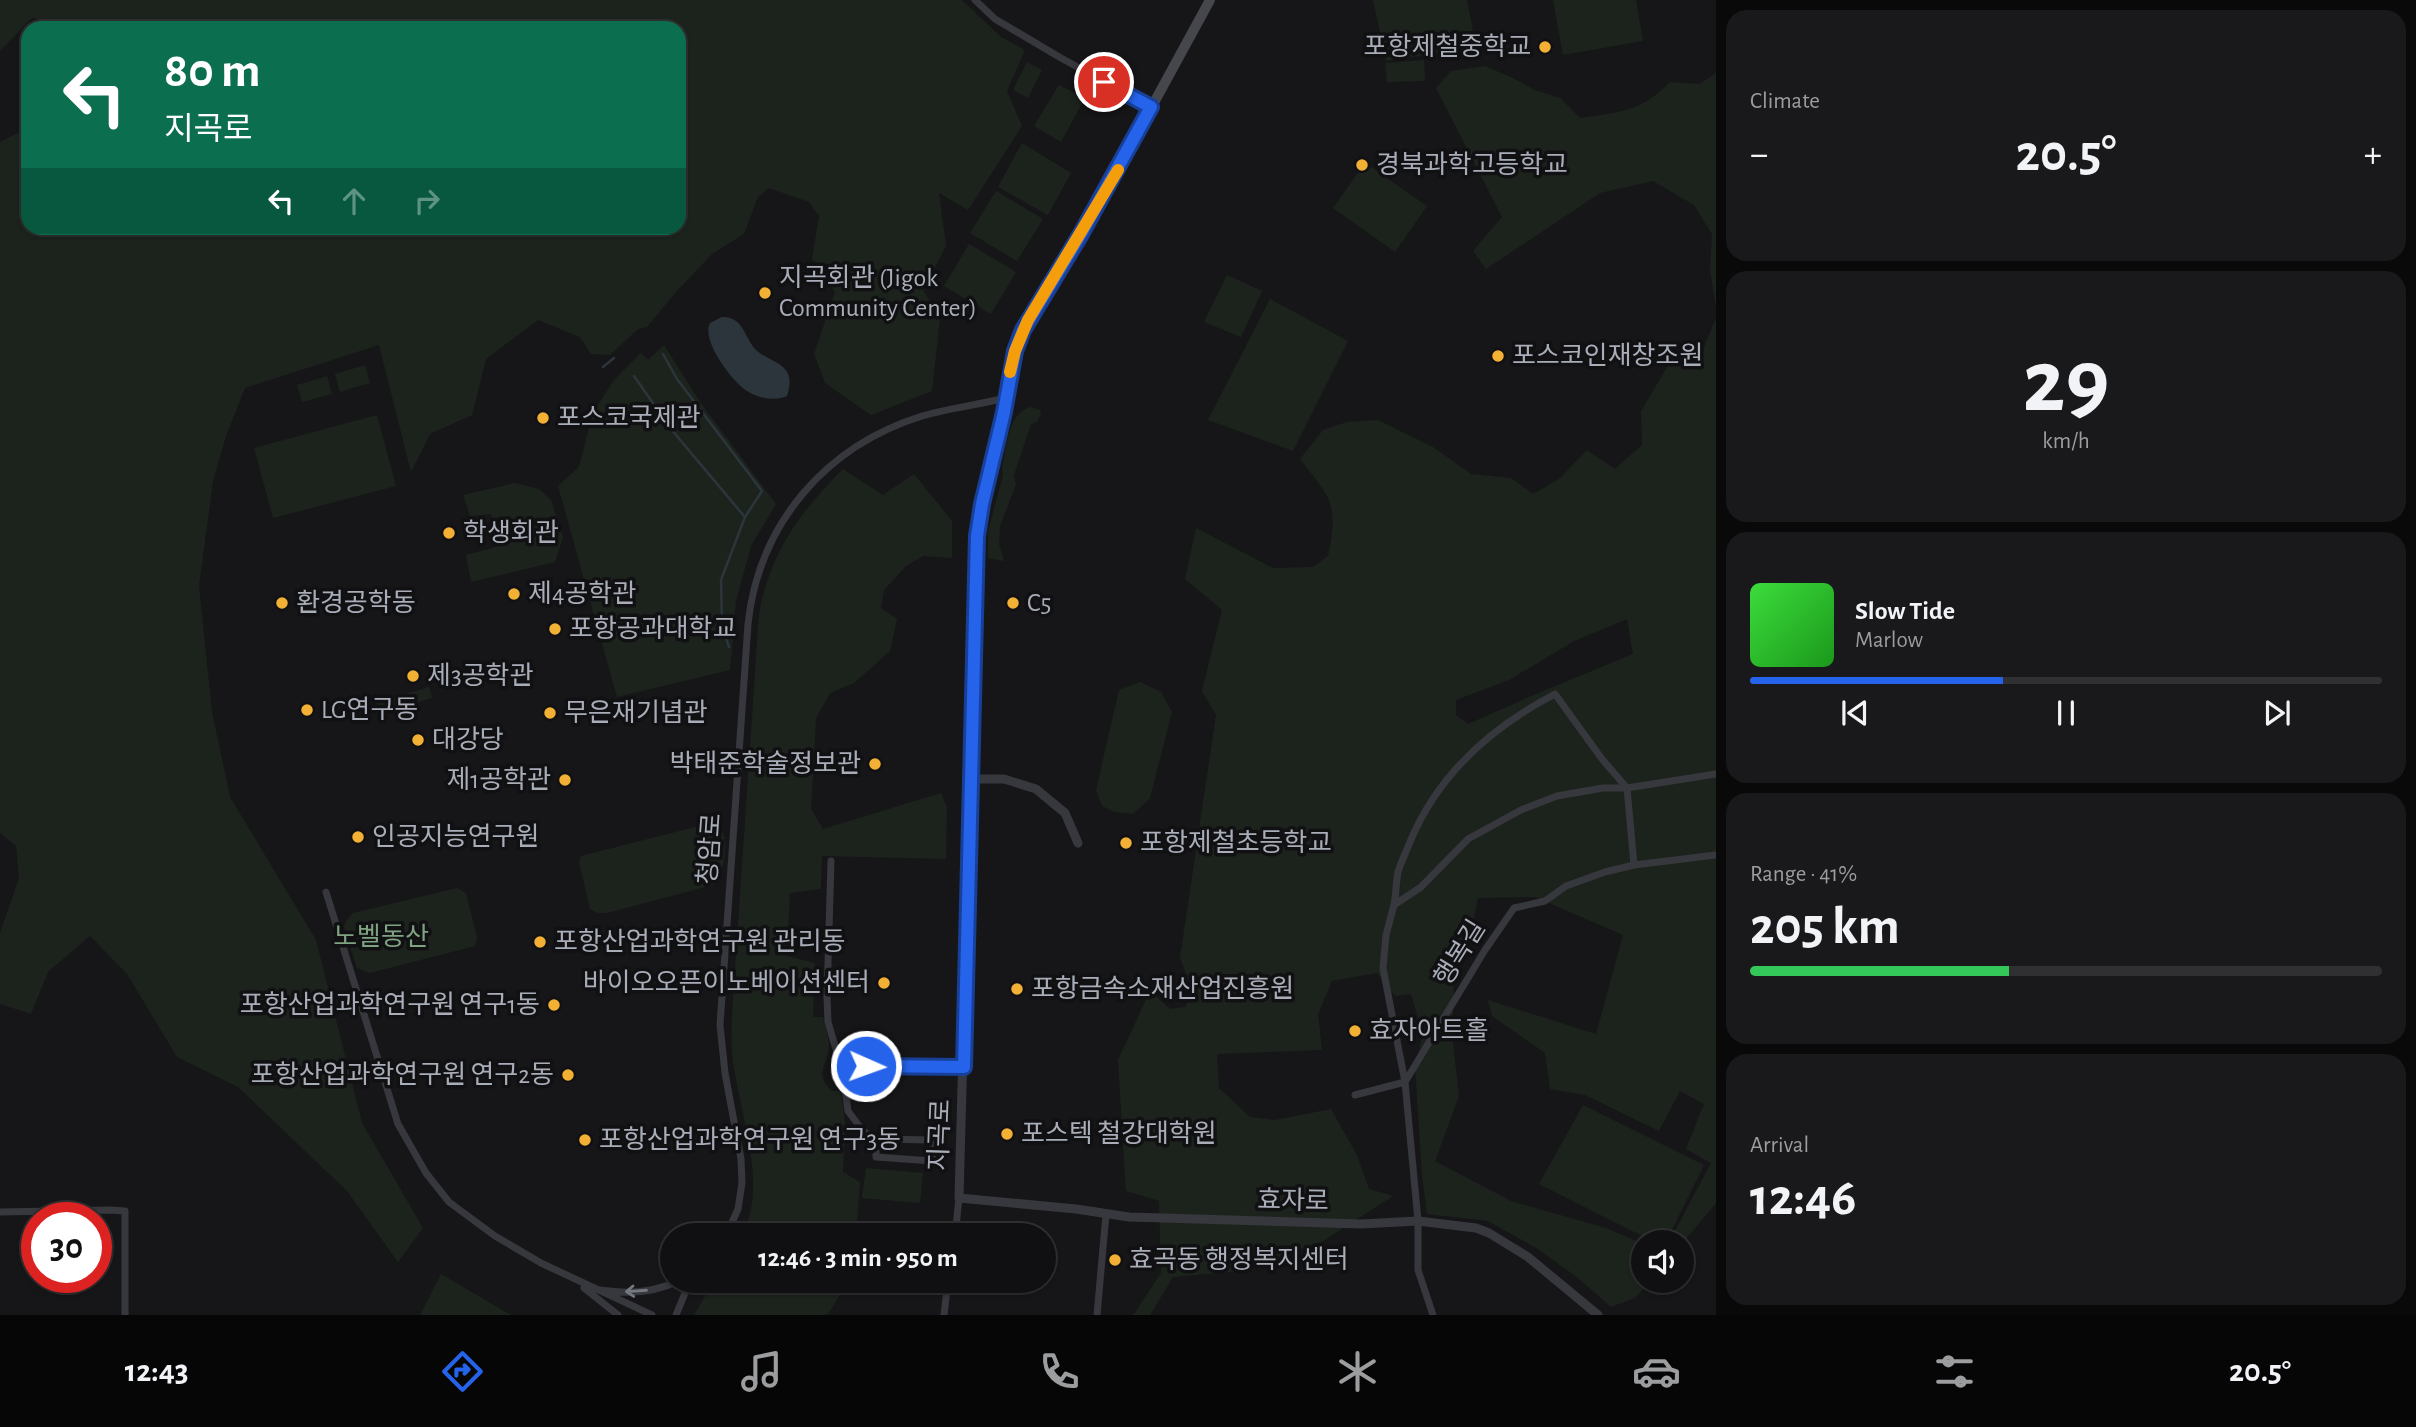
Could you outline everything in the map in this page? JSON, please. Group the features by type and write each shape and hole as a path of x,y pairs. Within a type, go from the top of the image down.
{"main road":[{"name":"지곡로","path":"1005,398 1015,351 1028,320 1081,234 1210,0"}],"street":[{"path":"975,0 988,14 1006,26 1151,107"},
{"name":"지곡로","path":"956,1223 964,1067 977,536 1005,398"},
{"name":"청암로","path":"732,1223 740,1204 741,1159 725,1073 720,1026 748,624 755,584 770,546 790,511 817,477 848,450 879,433 920,417 1005,398"},
{"path":"1433,1315 1418,1270 1418,1221 1405,1083 1383,968 1386,935 1399,871 1419,821 1440,787 1470,752 1520,713 1555,694 1627,789 1634,865"},
{"path":"1394,905 1421,887 1468,839 1521,810 1557,796 1603,788 1627,789 1716,774"},
{"path":"971,779 1004,779 1036,789 1065,813 1078,843"},
{"name":"행복길","path":"1405,1083 1485,950 1514,908 1545,901 1566,886 1605,872 1634,865 1716,855"},
{"path":"831,861 827,1009 841,1065 848,1111 863,1130 876,1139 930,1140 934,1148 932,1160 876,1157 876,1139"},
{"path":"327,892 398,1124 415,1158 438,1189 461,1212 541,1263 652,1315"},
{"path":"841,1065 964,1067"},
{"path":"1355,1094 1405,1083"},
{"name":"효자로","path":"959,1198 1184,1220 1361,1224 1418,1221 1460,1225 1489,1233 1528,1256 1598,1315"},
{"path":"0,1212 125,1212 125,1315"},
{"path":"1097,1315 1106,1214"},
{"path":"576,1281 618,1315"},
{"path":"592,1289 633,1292 660,1288"},
{"path":"676,1315 685,1293"},
{"path":"944,1315 947,1293"}],"green space":[{"path":"0,0 962,0 1001,37 1025,50 1007,91 1022,126 968,210 939,193 946,246 923,290 940,318 932,391 871,415 825,383 814,354 835,292 812,259 819,216 809,202 769,188 758,197 744,234 712,254 647,327 638,329 610,355 591,354 580,337 538,320 486,359 472,415 430,434 411,472 379,345 245,388 226,436 213,481 199,586 212,712 230,797 316,940 362,1123 423,1228 398,1262 347,1191 238,1087 177,1057 127,974 90,936 48,972 31,1014 0,1004 0,933 19,878 16,846 0,833 0,142 21,132 21,235 686,235 686,21 50,21 32,18 29,21 21,21 21,29 0,51"},
{"path":"1373,0 1467,0 1476,47 1386,61"},
{"path":"1553,0 1636,0 1643,41 1563,55"},
{"path":"1424,60 1425,81 1387,82 1385,63"},
{"path":"1027,62 1042,70 1028,98 1013,90"},
{"path":"1485,66 1535,90 1560,98 1580,118 1629,109 1649,99 1670,82 1700,84 1716,73 1716,308 1710,270 1712,234 1694,205 1653,181 1600,193 1486,269 1473,251 1502,217 1436,88 1451,71"},
{"path":"1059,85 1085,98 1061,142 1034,126"},
{"path":"1022,143 1071,173 1048,215 998,187"},
{"path":"1365,163 1427,206 1395,252 1333,208"},
{"path":"996,191 1043,219 1017,261 970,233"},
{"path":"969,244 1016,272 991,314 944,286"},
{"path":"1227,275 1262,291 1241,337 1204,322"},
{"path":"1270,299 1348,341 1293,451 1208,420"},
{"path":"1716,318 1716,1203 1694,1230 1675,1230 1711,1163 1686,1149 1704,1104 1680,1091 1659,1131 1585,1095 1550,1089 1545,1053 1492,1016 1488,1000 1596,1034 1623,935 1535,897 1478,898 1467,952 1454,981 1452,1035 1459,1096 1435,1161 1511,1201 1606,1228 1631,1239 1631,1293 1639,1293 1635,1298 1611,1307 1578,1278 1538,1249 1488,1221 1427,1214 1415,1066 1423,1034 1411,994 1395,996 1377,973 1332,981 1318,1014 1322,1050 1217,1054 1219,1088 1250,1117 1275,1120 1331,1109 1357,1155 1369,1189 1393,1196 1323,1241 1240,1271 1173,1277 1150,1315 1129,1315 1134,1314 1161,1273 1159,1201 1126,1191 1118,1060 1150,991 1170,1009 1185,1007 1193,991 1180,958 1216,715 1202,691 1222,610 1185,579 1196,528 1273,568 1313,567 1328,556 1332,513 1325,493 1300,459 1323,430 1347,422 1378,420 1433,447 1471,474 1511,478 1533,494 1559,479 1587,450 1615,469 1642,445 1641,411 1675,354 1700,357","holes":["1627,619 1633,654 1468,724 1456,715 1456,700 1509,680 1574,641"]},
{"path":"664,345 700,402 776,504 751,546 736,601 730,670 617,697 558,486 579,467 593,412 614,380 641,353 648,360"},
{"path":"365,365 370,383 340,392 335,374"},
{"path":"327,376 332,394 302,402 297,385"},
{"path":"1031,407 1040,410 1041,414 1037,422 1031,424 1014,475 1016,484 1000,526 999,544 1004,561 988,558 988,531 1003,475 1009,432 1017,416"},
{"path":"377,415 396,486 273,518 254,448"},
{"path":"843,469 883,495 914,474 952,521 952,558 923,556 906,566 884,590 881,608 897,619 890,651 854,683 830,693 816,718 811,809 823,829 941,793 947,807 946,859 822,856 821,889 790,893 787,956 815,963 813,1017 823,1017 829,1045 822,1074 832,1091 841,1091 845,1123 843,1172 860,1182 857,1223 747,1223 753,1192 752,1169 732,1052 732,1014 759,614 779,552 813,501"},
{"path":"515,483 539,489 551,500 563,537 555,562 471,582 466,555 500,546 491,514 470,516 463,495"},
{"path":"1140,682 1161,692 1172,712 1150,798 1133,814 1115,812 1102,806 1096,790 1119,690"},
{"path":"429,687 432,698 380,713 377,702"},
{"path":"711,823 718,824 722,829 725,845 721,873 713,885 607,913 590,909 579,862 581,856"},
{"name":"노벨동산","path":"457,888 466,893 477,938 475,946 370,973 357,968 344,927 353,913"},
{"path":"1583,1105 1704,1165 1672,1230 1631,1230 1539,1184"},
{"path":"866,1168 923,1173 920,1203 862,1198"},
{"path":"441,1274 511,1315 420,1315"},
{"path":"707,1293 841,1293 825,1315 694,1315"}],"shaded area":[{"path":"722,317 739,324 756,350 786,370 789,379 787,396 776,399 759,397 744,389 732,376 718,358 708,330 710,323"}],"waterway":[{"path":"663,354 677,379 762,491 745,517 721,580 722,626 729,647"},
{"path":"603,367 614,358"},
{"path":"634,376 671,429 744,516"}],"slow traffic":[{"path":"1010,372 1015,351 1028,320 1118,170"}],"place":[{"name":"포항제철중학교","path":"1545,47"},
{"name":"경북과학고등학교","path":"1362,165"},
{"name":"지곡회관 (Jigok Community Center)","path":"765,293"},
{"name":"포스코인재창조원","path":"1498,356"},
{"name":"포스코국제관","path":"543,418"},
{"name":"학생회관","path":"449,533"},
{"name":"제4공학관","path":"514,594"},
{"name":"환경공학동","path":"282,603"},
{"name":"C5","path":"1013,603"},
{"name":"포항공과대학교","path":"555,629"},
{"name":"제3공학관","path":"413,676"},
{"name":"LG연구동","path":"307,710"},
{"name":"무은재기념관","path":"550,713"},
{"name":"대강당","path":"418,740"},
{"name":"박태준학술정보관","path":"875,764"},
{"name":"제1공학관","path":"565,780"},
{"name":"인공지능연구원","path":"358,837"},
{"name":"포항제철초등학교","path":"1126,843"},
{"name":"포항산업과학연구원 관리동","path":"540,942"},
{"name":"바이오오픈이노베이션센터","path":"884,983"},
{"name":"포항금속소재산업진흥원","path":"1017,989"},
{"name":"포항산업과학연구원 연구1동","path":"554,1005"},
{"name":"효자아트홀","path":"1355,1031"},
{"name":"포항산업과학연구원 연구2동","path":"568,1075"},
{"name":"포스텍 철강대학원","path":"1007,1134"},
{"name":"포항산업과학연구원 연구3동","path":"585,1140"},
{"name":"효곡동 행정복지센터","path":"1115,1260"}],"route":[{"path":"866,1066 964,1067 978,524 1004,412 1012,363 1023,330 1081,234 1151,107 1104,82"}]}
